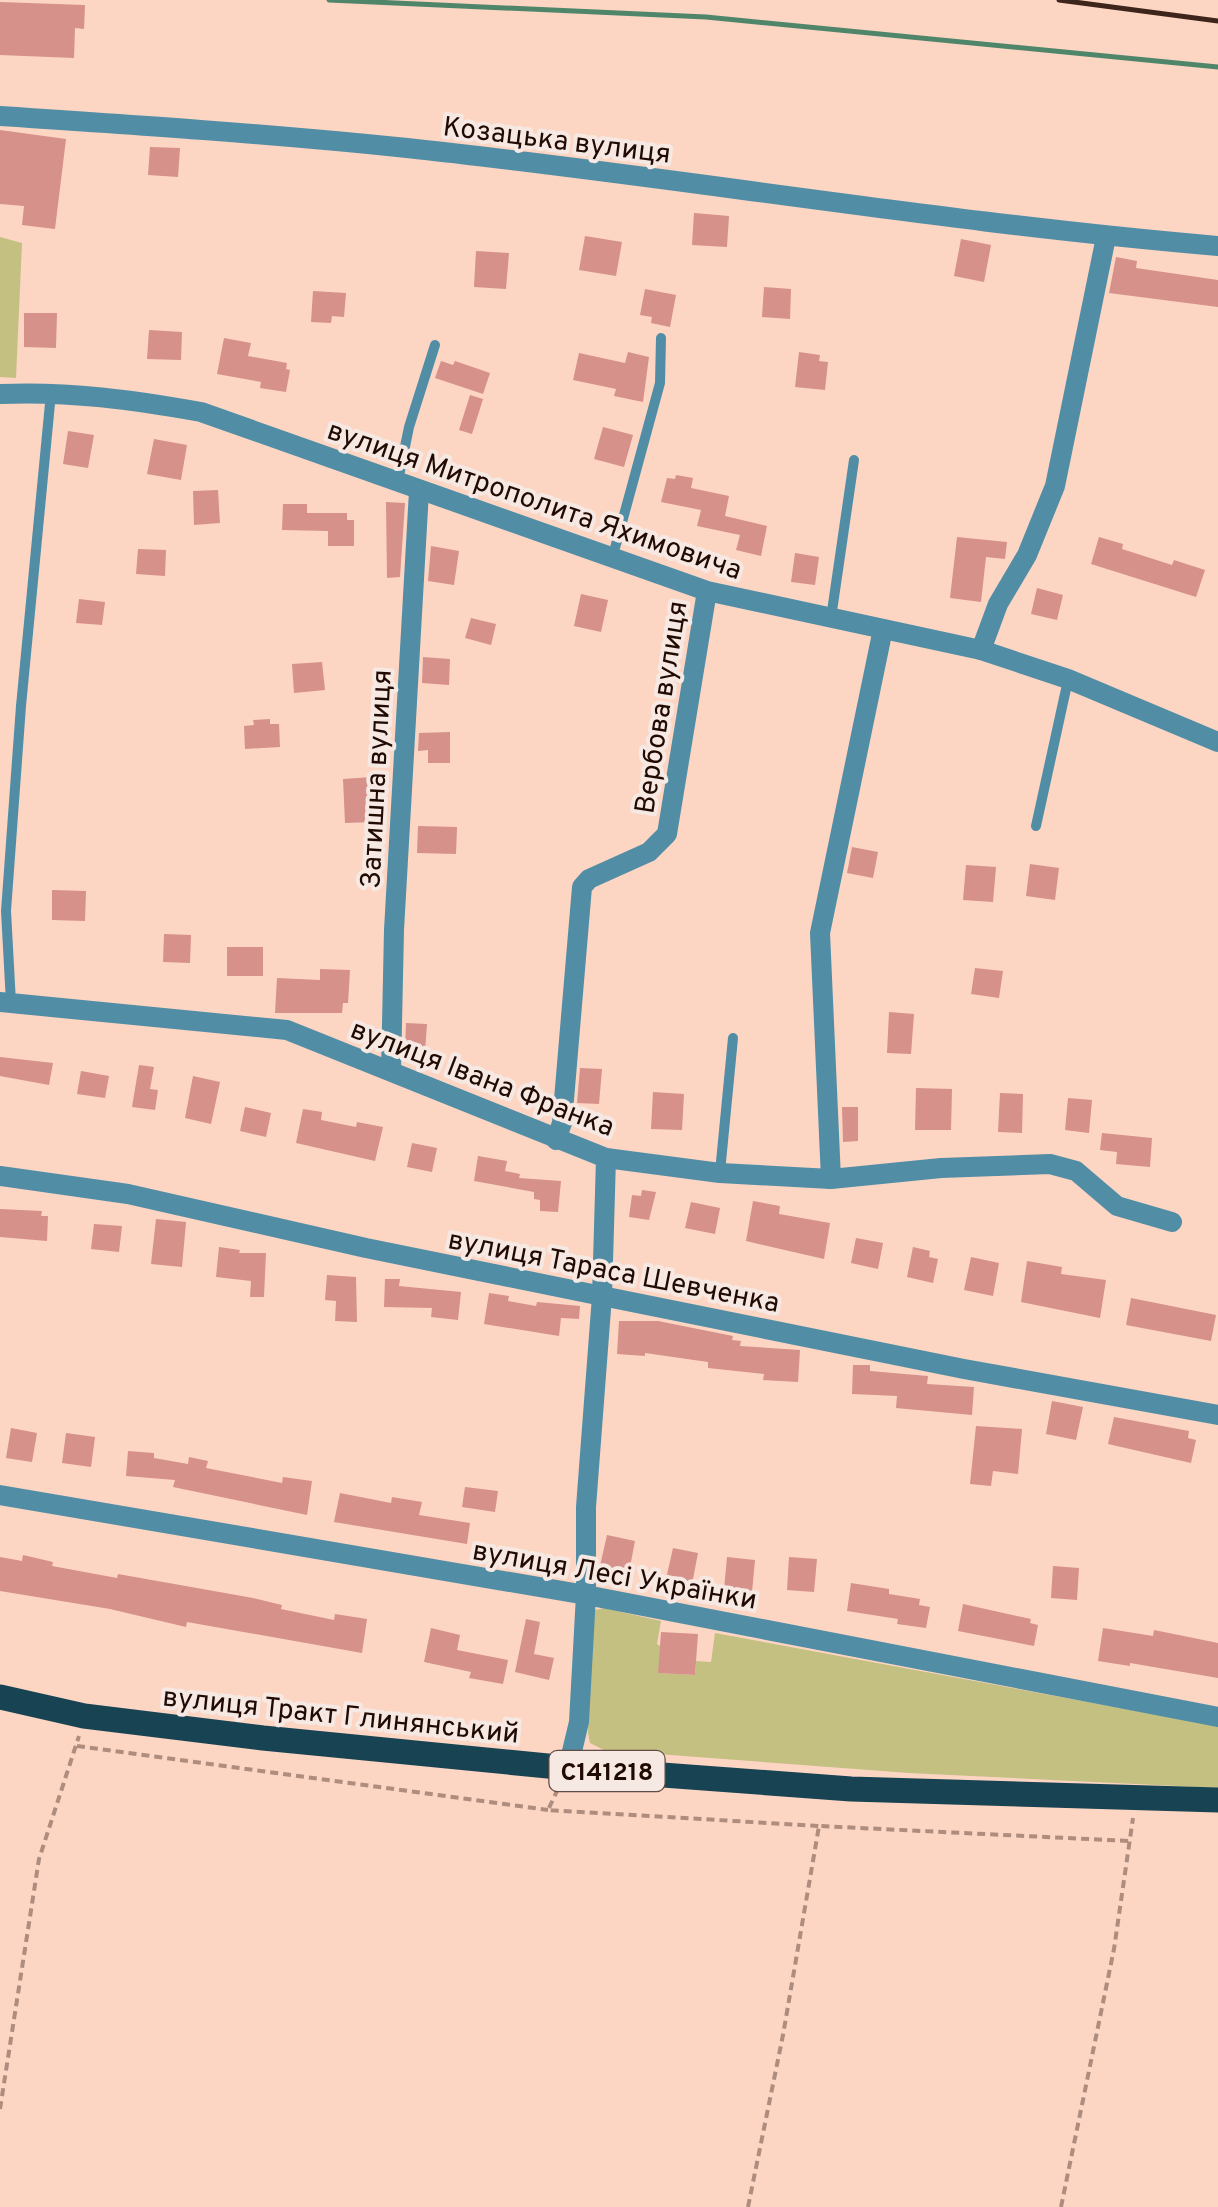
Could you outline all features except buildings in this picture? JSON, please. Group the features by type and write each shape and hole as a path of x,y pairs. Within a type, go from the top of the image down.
{"main road":[{"name":"вулиця Тракт Глинянський","path":"0,1697 84,1716 568,1768 851,1789 1218,1800"}],"street":[{"name":"Козацька вулиця","path":"0,116 406,148 1106,237 1218,246"},
{"path":"981,650 998,604 1027,555 1055,486 1106,237"},
{"name":"вулиця Митрополита Яхимовича","path":"0,394 51,392 201,412 612,560 708,590 981,650 1068,678 1218,742"},
{"name":"Затишна вулиця","path":"391,1071 394,930 419,491"},
{"name":"Вербова вулиця","path":"556,1140 562,1123 582,887 589,879 649,852 667,834 708,590"},
{"path":"830,1179 820,934 883,629"},
{"name":"вулиця Івана Франка","path":"5,1003 287,1030 606,1158 720,1173 830,1179 940,1168 1050,1164 1076,1171 1116,1206 1172,1222"},
{"path":"568,1768 579,1722 586,1507 602,1296 606,1158"},
{"name":"вулиця Тараса Шевченка","path":"0,1176 128,1194 602,1296 964,1369 1218,1414"},
{"name":"вулиця Лесі Українки","path":"0,1495 586,1595 1218,1717"}],"lane":[{"path":"612,560 660,383 661,338"},
{"path":"398,482 409,427 435,345"},
{"path":"5,1003 6,910 21,706 51,392"},
{"path":"831,618 854,460"},
{"path":"1036,826 1068,678"},
{"path":"720,1173 734,1038"}],"path":[{"path":"0,2109 39,1859 84,1716"},
{"path":"77,1746 548,1810 1130,1841"},
{"path":"548,1810 568,1768"},
{"path":"1061,2207 1114,1949 1135,1797"},
{"path":"748,2207 819,1826"}],"shaded area":[{"path":"0,237 22,243 16,378 0,377"},
{"path":"604,1608 661,1621 657,1644 659,1673 695,1675 696,1661 711,1662 715,1633 1218,1726 1218,1788 909,1773 604,1750 590,1743 588,1733 592,1615"}],"waterway":[{"path":"329,0 706,17 1218,67"}],"railway":[{"path":"1059,0 1218,21"}]}
